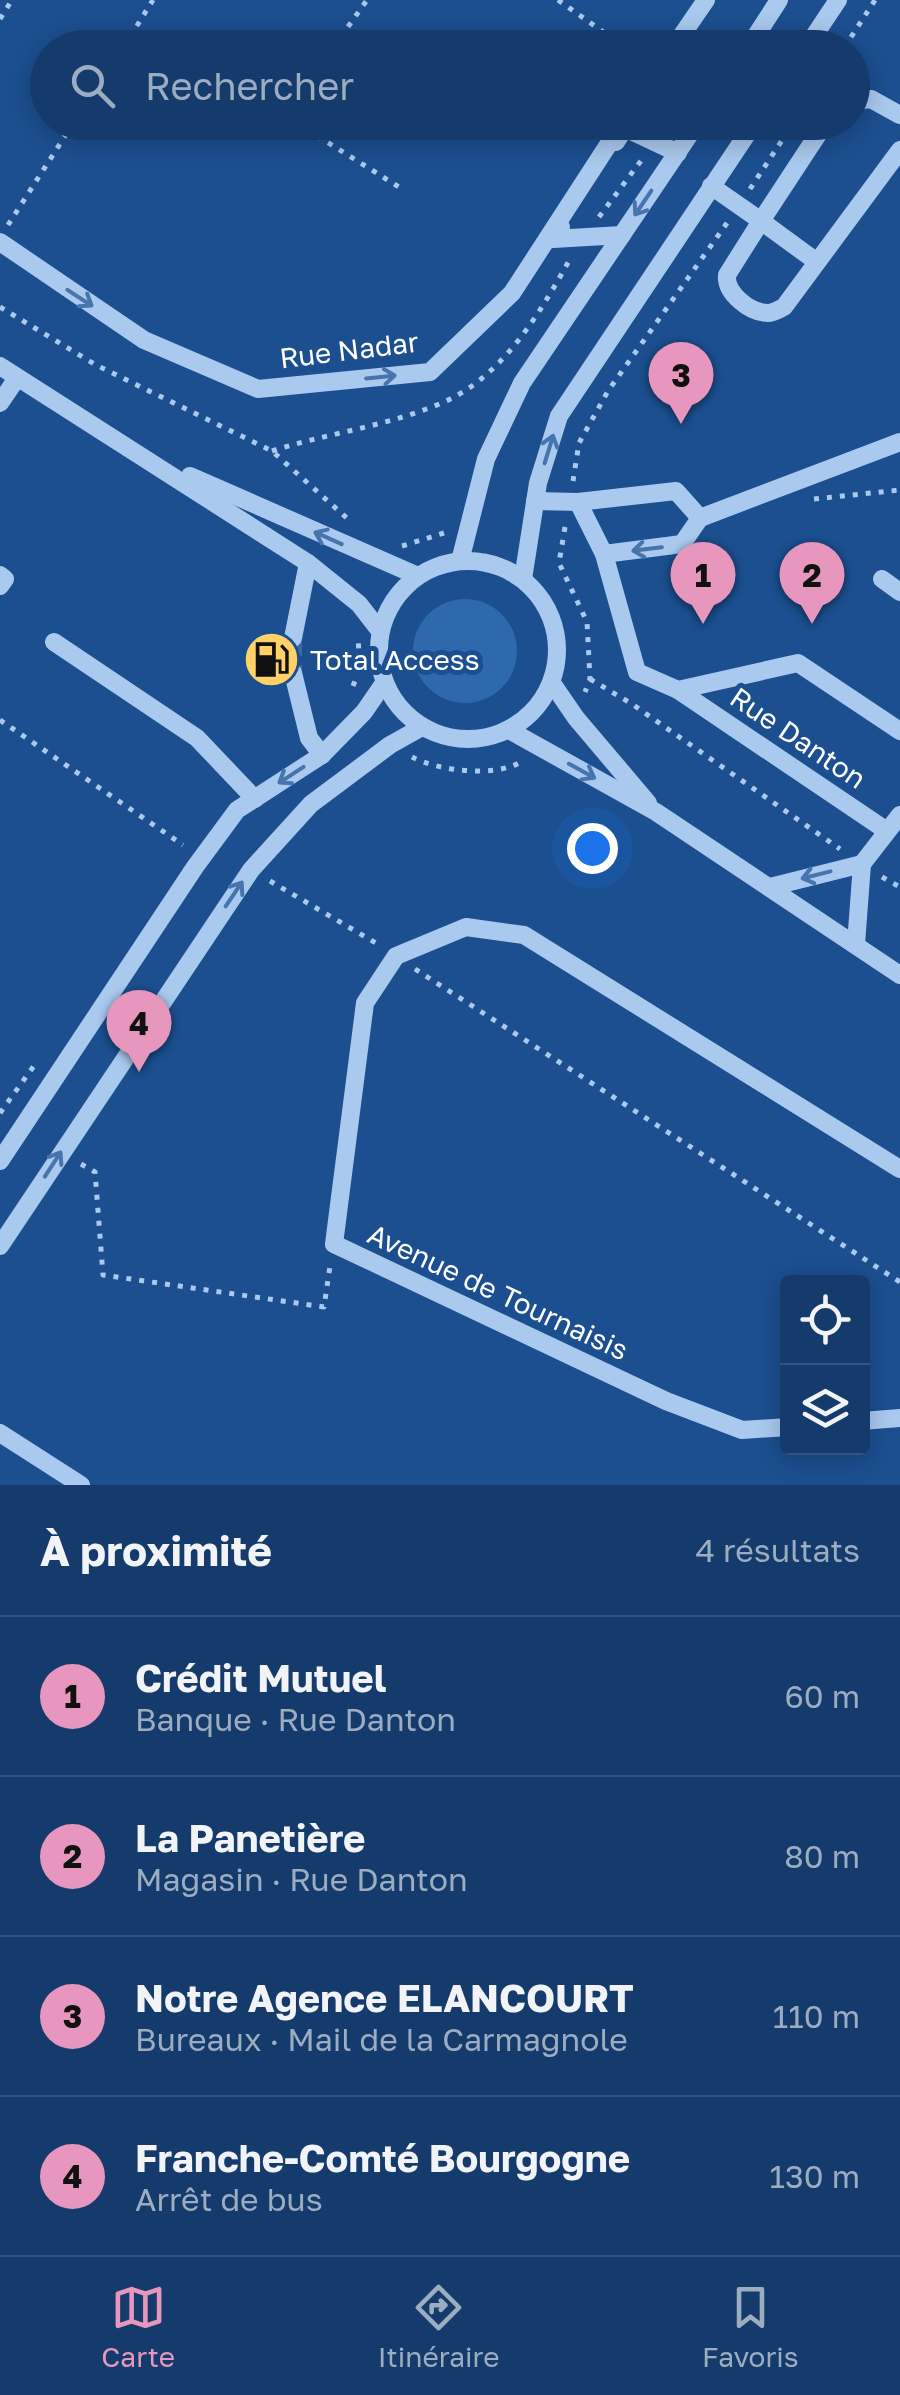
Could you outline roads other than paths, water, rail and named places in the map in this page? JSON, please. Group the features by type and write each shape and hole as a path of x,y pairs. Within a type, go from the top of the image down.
{"street":[{"path":"685,30 706,0"},
{"path":"760,30 779,0"},
{"path":"818,30 838,0"},
{"path":"870,99 900,115"},
{"name":"Rue Nadar","path":"0,240 144,340 258,389 430,372 512,293 611,140"},
{"path":"617,140 552,239 622,235"},
{"path":"652,140 678,152"},
{"path":"460,560 486,459 522,383 686,140"},
{"path":"523,579 535,501 559,416 742,140"},
{"path":"814,140 727,275 730,293 763,313 784,306 900,150"},
{"path":"712,186 817,262"},
{"path":"0,366 308,563 359,604 380,632"},
{"path":"0,403 16,378"},
{"path":"604,554 682,544 700,518 900,442"},
{"path":"139,454 418,576"},
{"path":"535,501 573,502 676,491 700,518"},
{"name":"Rue Danton","path":"573,502 604,554 637,672 678,690 888,831"},
{"path":"460,560 504,568 539,595 551,615 558,660 552,683 527,718 487,738 465,740 442,736 406,716 384,683 378,658 380,632 400,591 418,576 460,560"},
{"path":"293,638 308,563"},
{"path":"0,575 5,578 0,586"},
{"path":"882,580 900,592"},
{"path":"54,642 197,738 255,799"},
{"name":"Rue Danton","path":"678,690 798,663 900,731"},
{"path":"293,673 309,738 322,755"},
{"path":"0,1161 195,867 238,810 322,755 364,712 384,683"},
{"path":"552,683 576,718 656,812"},
{"path":"0,1246 250,870 311,804 422,727"},
{"path":"509,730 656,812 900,975"},
{"path":"856,944 862,864 900,815"},
{"path":"770,887 862,864"},
{"name":"Avenue de Tournaisis","path":"780,1427 742,1430 666,1401 334,1244 366,1003 396,956 466,927 524,935 900,1169"},
{"path":"870,1420 900,1418"},
{"path":"0,1433 80,1485"}],"tunnel":[{"path":"293,638 293,673"}],"place":[{"name":"Notre Agence ELANCOURT","path":"681,424"},
{"name":"Crédit Mutuel","path":"703,624"},
{"name":"La Panetière","path":"812,624"},
{"name":"Total Access","path":"271,660"},
{"name":"Franche-Comté Bourgogne","path":"139,1072"}]}
